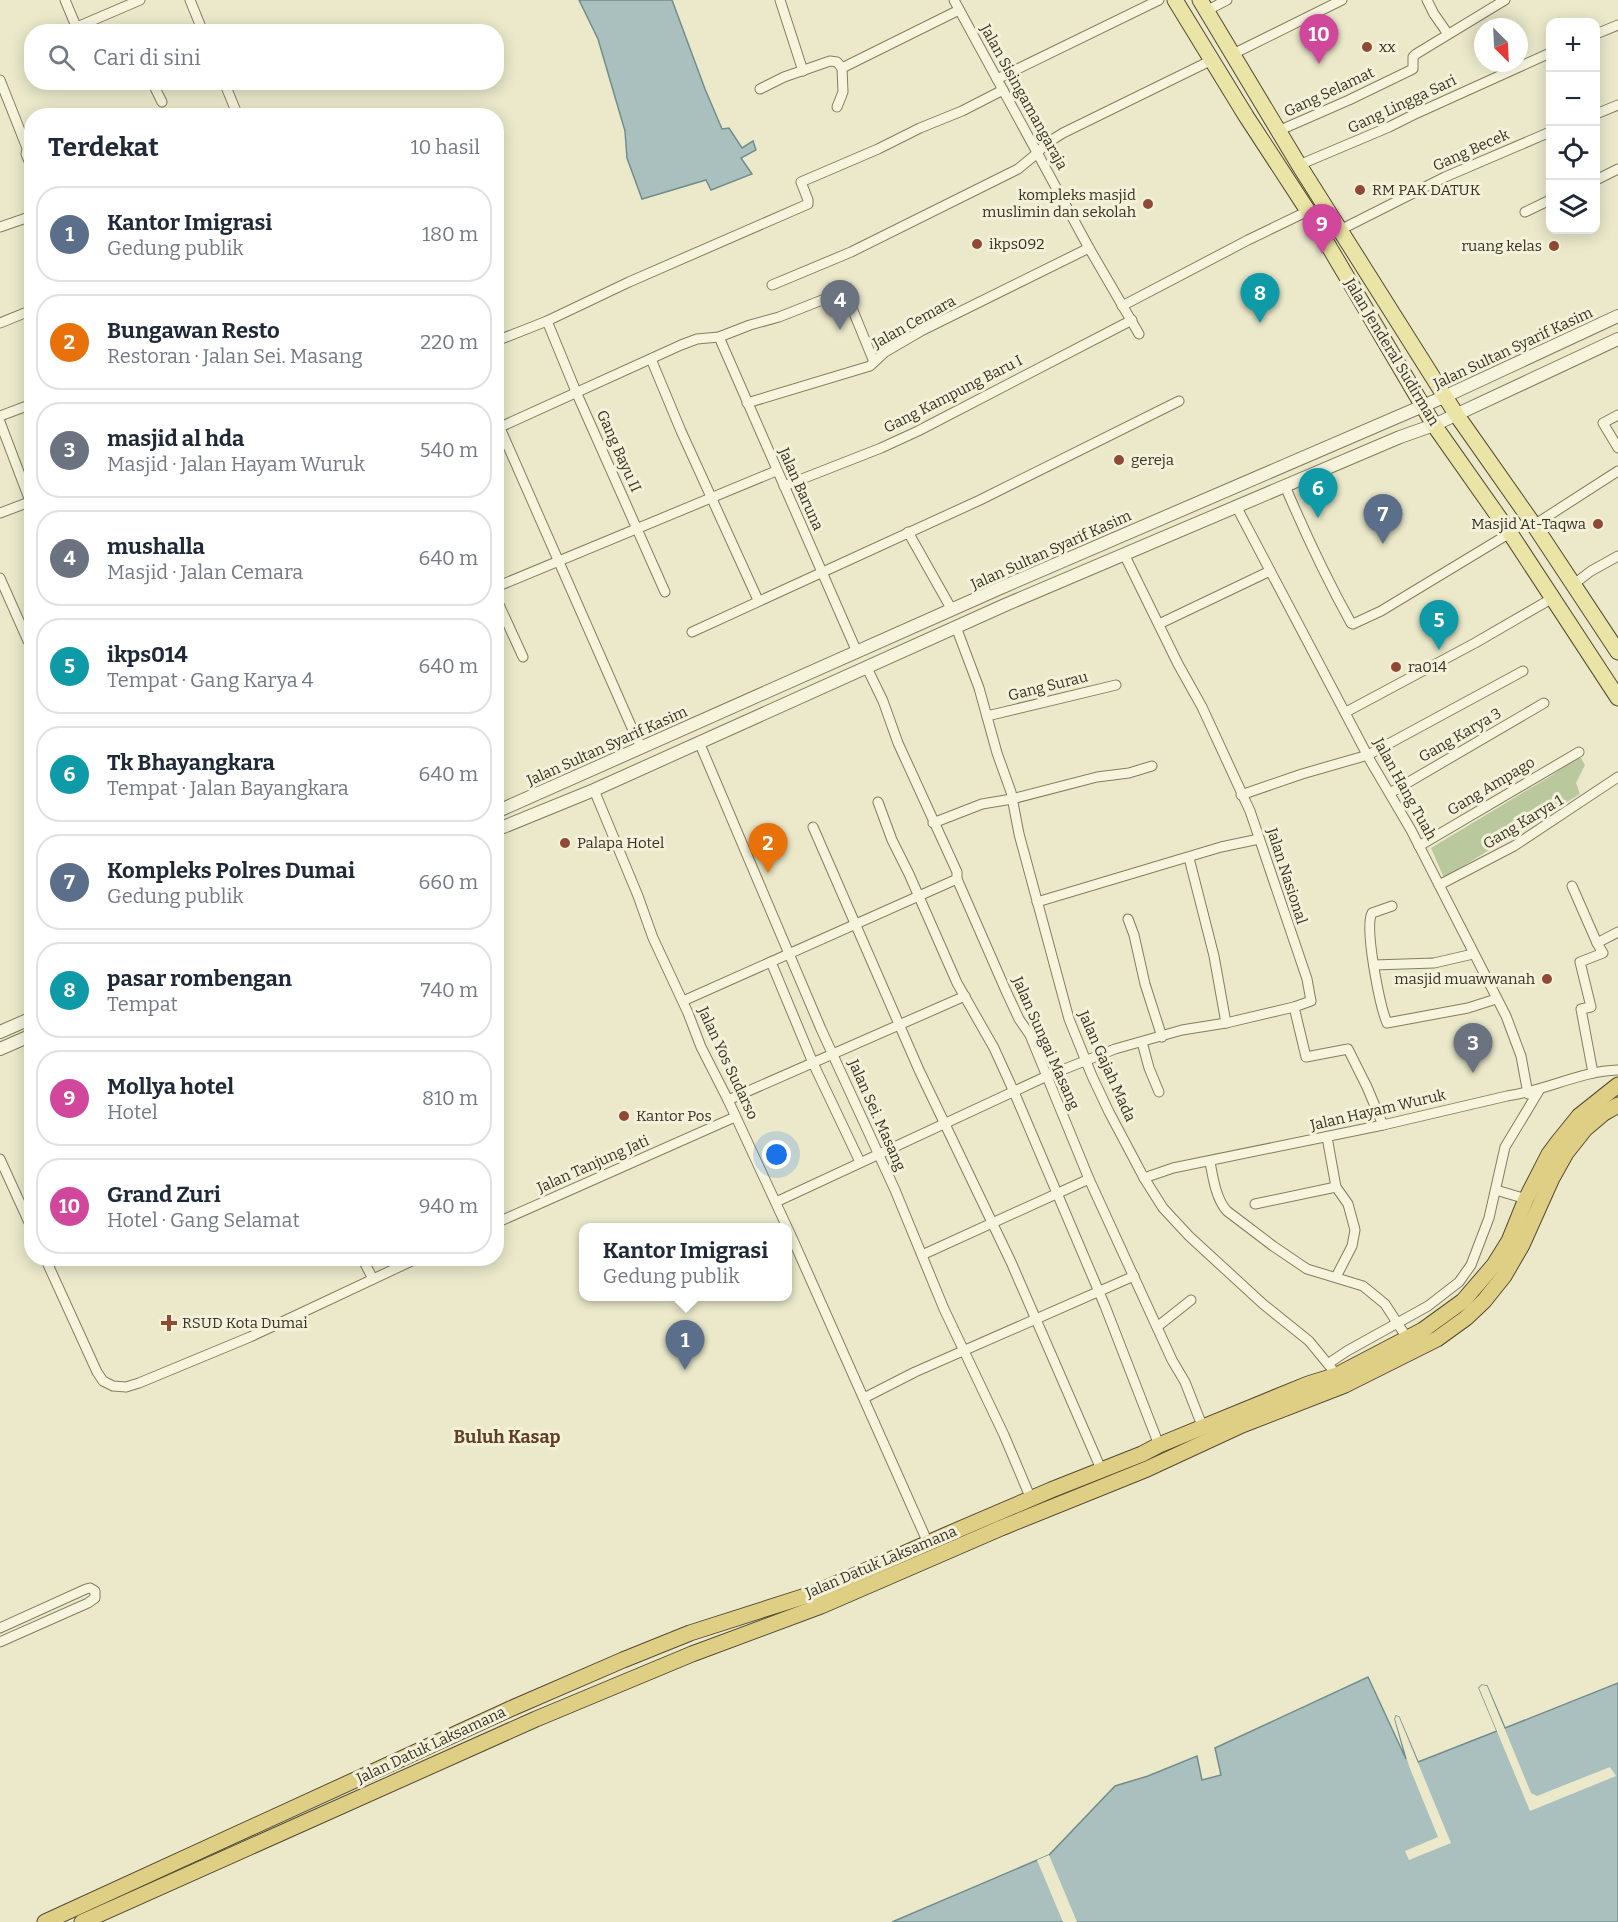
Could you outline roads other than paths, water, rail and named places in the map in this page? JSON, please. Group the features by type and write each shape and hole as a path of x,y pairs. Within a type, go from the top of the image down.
{"highway":[{"name":"Jalan Datuk Laksamana","path":"82,1922 564,1707 818,1600 1001,1528 1145,1461 1345,1385 1385,1358 1407,1338 1430,1326 1463,1301 1494,1265 1509,1241 1526,1199 1549,1154 1569,1126 1596,1100 1618,1085"},
{"name":"Jalan Datuk Laksamana","path":"45,1922 510,1709 623,1660 690,1633 818,1600 928,1543 1101,1469 1145,1461 1159,1445 1308,1384 1333,1369 1385,1358 1437,1339 1466,1318 1484,1301 1504,1276 1566,1153 1585,1129 1618,1105"}],"main road":[{"name":"Jalan Jenderal Sudirman","path":"1175,0 1308,211 1434,425 1510,533 1551,599 1618,698"},
{"name":"Jalan Jenderal Sudirman","path":"1203,5 1299,165 1456,414 1534,525 1618,652"}],"street":[{"path":"65,0 76,24"},
{"path":"89,24 140,0"},
{"path":"190,0 200,24"},
{"path":"780,0 803,71"},
{"name":"Jalan Sisingamangaraja","path":"954,0 1089,248 1139,334"},
{"path":"997,79 1159,0"},
{"path":"1203,5 1227,0"},
{"path":"1233,54 1342,0"},
{"path":"1427,0 1448,34"},
{"name":"Gang Selamat","path":"1278,131 1413,69 1413,57 1416,54 1505,0"},
{"path":"842,68 959,10"},
{"path":"1600,32 1618,25"},
{"name":"Gang Lingga Sari","path":"1299,165 1389,127 1546,55"},
{"path":"772,285 831,261 912,223 1018,169 1047,143 1063,133 1212,60"},
{"path":"760,89 830,61 837,62 842,68 843,92 837,107"},
{"path":"0,80 24,140"},
{"path":"156,90 162,102"},
{"path":"227,90 235,108"},
{"path":"504,338 547,321 629,282 808,204 801,182 1004,90"},
{"path":"1600,112 1618,105"},
{"name":"Gang Becek","path":"1340,230 1445,177 1546,134"},
{"path":"1600,178 1618,169"},
{"path":"1525,212 1546,202"},
{"path":"1122,306 1308,211"},
{"path":"0,227 24,219"},
{"name":"Jalan Cemara","path":"747,403 870,366 885,352 921,331 1089,248"},
{"path":"504,425 696,339 719,338 845,291 874,362"},
{"path":"0,323 24,313"},
{"name":"Jalan Sultan Syarif Kasim","path":"504,808 952,610 1446,396 1618,316"},
{"name":"Gang Kampung Baru I","path":"784,486 848,462 918,431 1132,320"},
{"name":"Gang Bayu II","path":"547,321 665,592"},
{"name":"Jalan Baruna","path":"719,338 857,652"},
{"name":"Jalan Sultan Syarif Kasim","path":"504,827 594,790 1124,554 1434,425 1618,339"},
{"path":"651,359 758,600"},
{"path":"692,632 980,500 1179,401"},
{"path":"0,416 24,407"},
{"path":"1618,416 1603,423 1618,448"},
{"path":"0,422 24,483"},
{"path":"504,441 561,561 641,747"},
{"path":"504,584 776,471"},
{"path":"1534,525 1618,471"},
{"path":"1285,486 1332,590 1353,624 1381,611 1510,533"},
{"path":"0,513 24,504"},
{"name":"Jalan Hang Tuah","path":"1236,506 1419,846 1506,1016 1517,1045 1528,1094"},
{"path":"908,532 952,610"},
{"name":"Jalan Nasional","path":"1124,554 1178,664 1202,707 1250,811 1310,991 1311,1001 1294,1007"},
{"path":"1574,584 1618,556"},
{"path":"1159,624 1270,571"},
{"path":"0,578 5,600 24,634"},
{"path":"1346,712 1475,644 1551,599"},
{"path":"504,615 523,657"},
{"name":"Jalan Gajah Mada","path":"956,627 979,688 1012,799 1019,834 1069,1019 1109,1112 1144,1178 1163,1208 1263,1304 1310,1341 1333,1369"},
{"name":"Jalan Sungai Masang","path":"867,668 933,823 957,872 957,879 1006,991 1019,1019 1030,1035 1089,1179 1172,1360 1185,1382 1203,1428"},
{"path":"1241,795 1368,755 1523,671"},
{"name":"Gang Surau","path":"987,717 1116,685"},
{"name":"Gang Karya 3","path":"1390,793 1544,703"},
{"name":"Jalan Sei. Masang","path":"699,742 821,1029 879,1154 1031,1499"},
{"name":"Gang Ampago","path":"1419,846 1579,752"},
{"path":"933,823 982,804 1012,799 1097,777 1129,773 1152,766"},
{"name":"Gang Karya 1","path":"1439,885 1514,846 1618,777"},
{"name":"Jalan Yos Sudarso","path":"594,790 653,938 683,1001 701,1047 785,1223"},
{"path":"878,802 892,840 965,996 994,1048 1014,1092 1159,1445"},
{"path":"813,827 943,1124 992,1223 1101,1469"},
{"path":"1037,902 1221,847 1259,838"},
{"path":"1189,858 1214,956 1226,1023"},
{"path":"683,1001 957,879"},
{"path":"1572,886 1603,953 1580,962 1591,1007 1581,1009 1593,1072"},
{"path":"1392,906 1374,912 1370,916 1370,944 1384,1014 1389,1024 1468,1008 1497,999"},
{"path":"1128,920 1162,1037"},
{"path":"1597,943 1618,932"},
{"path":"1374,965 1434,963 1473,954"},
{"path":"771,962 813,1063 860,1162"},
{"path":"728,1100 965,996"},
{"path":"776,1202 1085,1060 1140,1041 1294,1007 1306,1058 1348,1049 1383,1125"},
{"path":"0,1032 24,1022"},
{"path":"803,1038 821,1029"},
{"path":"0,1049 24,1038"},
{"path":"1142,1042 1159,1092"},
{"name":"Jalan Hayam Wuruk","path":"1144,1178 1173,1168 1383,1125 1507,1096 1528,1094 1593,1072 1618,1070"},
{"path":"1333,1369 1347,1351 1420,1311 1459,1282 1471,1265 1489,1218 1504,1147 1540,1089"},
{"path":"830,1100 849,1092"},
{"name":"Jalan Tanjung Jati","path":"504,1219 735,1117"},
{"path":"1327,1137 1336,1187 1348,1204 1355,1230 1353,1246 1336,1277"},
{"path":"0,1159 24,1212"},
{"path":"1210,1162 1216,1190 1227,1211 1307,1269 1363,1286 1371,1291 1385,1304 1407,1338"},
{"path":"922,1255 1089,1179"},
{"path":"1255,1204 1336,1187"},
{"path":"1496,1190 1526,1199"},
{"name":"Jalan Yos Sudarso","path":"792,1238 928,1543"},
{"path":"49,1266 97,1372 107,1384 119,1388 139,1383 250,1337 400,1266"},
{"path":"366,1266 372,1279"},
{"path":"864,1398 915,1372 1134,1276"},
{"path":"1157,1327 1191,1300"},
{"path":"1420,1311 1430,1326"},
{"path":"0,1628 86,1589 90,1588 95,1591 96,1596 91,1601 0,1641"}],"water":[{"path":"579,0 672,0 722,129 729,128 742,148 753,141 756,150 741,158 752,174 711,190 706,180 642,199 627,158 625,131 598,39"},
{"path":"1368,1677 1406,1759 1396,1716 1399,1717 1418,1762 1497,1731 1479,1688 1482,1685 1487,1686 1505,1728 1618,1683 1618,1922 892,1922 1049,1855 1115,1786 1148,1776 1197,1756 1202,1780 1221,1775 1215,1748"}],"place":[{"name":"xx","path":"1367,47"},
{"name":"Grand Zuri","path":"1319,64"},
{"name":"RM PAK DATUK","path":"1360,190"},
{"name":"kompleks masjid muslimin dan sekolah","path":"1148,204"},
{"name":"ikps092","path":"977,244"},
{"name":"ruang kelas","path":"1554,246"},
{"name":"Mollya hotel","path":"1322,254"},
{"name":"pasar rombengan","path":"1260,323"},
{"name":"mushalla","path":"840,330"},
{"name":"gereja","path":"1119,460"},
{"name":"Tk Bhayangkara","path":"1318,518"},
{"name":"Masjid At-Taqwa","path":"1598,524"},
{"name":"Kompleks Polres Dumai","path":"1383,544"},
{"name":"ikps014","path":"1439,650"},
{"name":"ra014","path":"1396,667"},
{"name":"Palapa Hotel","path":"565,843"},
{"name":"Bungawan Resto","path":"768,873"},
{"name":"masjid muawwanah","path":"1547,979"},
{"name":"masjid al hda","path":"1473,1073"},
{"name":"Kantor Pos","path":"624,1116"},
{"name":"RSUD Kota Dumai","path":"169,1323"},
{"name":"Kantor Imigrasi","path":"685,1370"}],"district":[{"name":"Buluh Kasap","path":"507,1437"}]}
